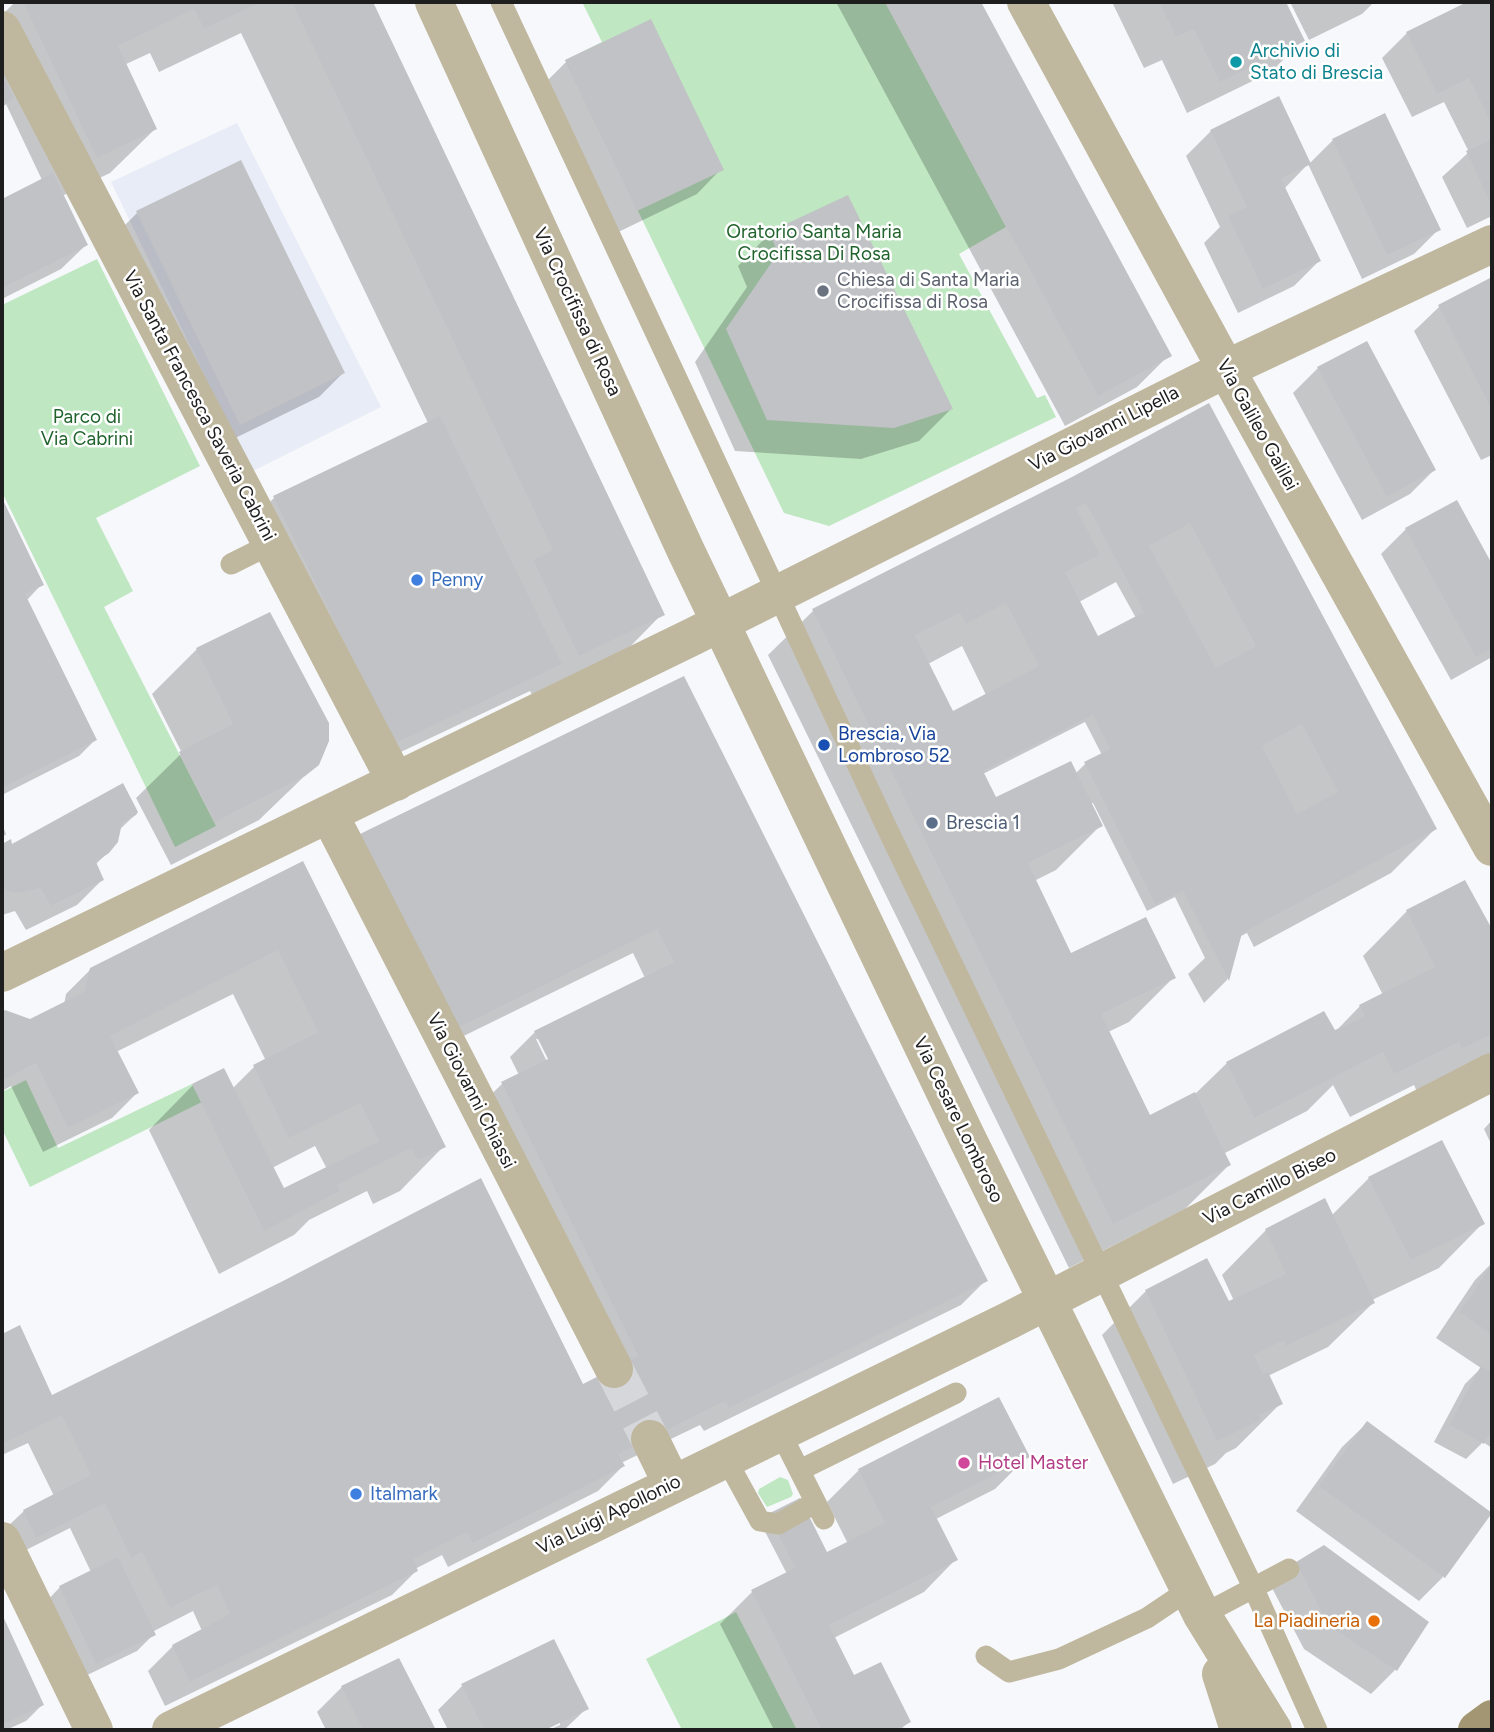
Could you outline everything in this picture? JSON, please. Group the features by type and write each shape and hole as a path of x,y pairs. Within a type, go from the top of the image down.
{"main road":[{"path":"1477,1730 1492,1719"}],"street":[{"name":"Via Crocifissa di Rosa","path":"434,2 720,623"},
{"name":"Via Galileo Galilei","path":"1026,2 1492,847"},
{"name":"Via Santa Francesca Saveria Cabrini","path":"2,30 396,782"},
{"name":"Via Giovanni Lipella","path":"720,623 1226,369 1492,244"},
{"path":"2,973 720,623"},
{"name":"Via Cesare Lombroso","path":"720,623 753,688 835,867 1196,1602 1273,1730"},
{"name":"Via Giovanni Chiassi","path":"329,814 614,1368"},
{"name":"Via Camillo Biseo","path":"1047,1302 1492,1072"},
{"name":"Via Luigi Apollonio","path":"171,1730 1047,1302"},
{"path":"650,1439 672,1484"},
{"path":"2,1541 94,1730"},
{"name":"Via Cesare Lombroso","path":"1196,1602 1239,1730"}],"lane":[{"path":"501,2 891,839 1253,1587 1317,1730"},
{"path":"231,564 271,544"},
{"path":"800,1470 956,1393"},
{"path":"726,1459 760,1521 778,1524 803,1510 820,1510 780,1432"},
{"path":"986,1656 1009,1672 1059,1659 1147,1618 1253,1587 1289,1569"}],"shaded area":[{"path":"237,123 381,407 251,472 111,182"}],"green space":[{"name":"Oratorio Santa Maria Crocifissa Di Rosa","path":"582,2 885,2 1006,227 959,254 1037,398 1045,395 1056,417 829,526 784,513 565,60 602,42"},
{"name":"Parco di Via Cabrini","path":"97,259 200,466 96,518 133,591 104,607 216,826 175,847 2,492 2,305"},
{"path":"26,1080 58,1148 192,1084 202,1102 30,1187 2,1129 2,1092"},
{"path":"780,1477 788,1480 793,1494 767,1507 758,1493 759,1489"},
{"path":"736,1612 797,1730 682,1730 646,1659"}],"building":[{"path":"23,2 261,2 204,29 194,9 118,46 157,129 97,158"},
{"path":"292,2 373,2 665,615 579,656 533,560 553,550"},
{"path":"885,2 981,2 1172,356 1098,396"},
{"name":"Archivio di Stato di Brescia","path":"1159,2 1286,2 1305,41 1220,82 1194,29 1176,37"},
{"path":"1467,2 1492,2 1492,125 1469,78 1437,94 1406,32"},
{"path":"651,19 724,170 637,211 565,60"},
{"path":"2,74 14,98 2,105"},
{"path":"1279,96 1311,164 1281,179 1321,261 1263,289 1228,216 1247,207 1210,130"},
{"path":"1385,113 1441,230 1387,255 1332,139"},
{"path":"1492,139 1492,206 1466,151"},
{"path":"241,160 345,373 240,425 136,211"},
{"path":"53,173 88,245 2,288 2,199"},
{"name":"Chiesa di Santa Maria Crocifissa di Rosa","path":"848,195 953,409 894,428 767,420 726,329 778,253 769,232"},
{"path":"1490,278 1492,282 1492,410 1438,305"},
{"path":"1367,341 1436,470 1387,497 1317,367"},
{"path":"1209,403 1437,829 1242,933 1229,981 1183,891 1155,904 1084,762 1110,749 1093,715 983,771 996,797 1071,761 1103,826 1028,863 1071,953 1146,917 1176,978 1101,1014 1150,1115 1195,1092 1231,1165 1113,1224 812,609 1072,477","holes":["1086,503 1144,612 1098,636 1065,572 1100,555 1076,508","1190,523 1256,646 1216,668 1149,546","1006,603 1039,666 953,711 915,635 960,613 966,624","1302,724 1338,792 1297,814 1262,746"]},
{"name":"Penny","path":"440,416 562,664 394,744 273,496"},
{"path":"2,498 44,585 25,594 97,740 2,788"},
{"path":"1457,500 1492,564 1492,648 1476,657 1405,528"},
{"path":"270,612 329,723 329,741 319,765 305,776 215,822 179,752 233,724 196,648"},
{"path":"684,676 988,1281 729,1408 725,1401 618,1454 625,1466 473,1543 467,1532 413,1559 418,1571 190,1682 172,1645 230,1614 217,1585 170,1608 142,1552 131,1558 105,1503 36,1538 23,1510 91,1475 62,1415 2,1444 2,1334 20,1325 52,1395 281,1282 481,1178 583,1384 638,1356 501,1082 548,1059 534,1031 674,962 657,929 456,1029 360,834"},
{"path":"123,783 138,812 122,823 118,842 96,862 104,880 51,906 40,888 19,893 7,891 2,886 2,844 11,839 12,844"},
{"path":"303,861 446,1147 418,1160 411,1148 337,1185 340,1191 264,1231 192,1084 224,1068 284,1188 379,1141 360,1103 289,1138 253,1065 318,1032 278,950 110,1036 139,1093 68,1128 36,1063 2,1081 2,1012 5,1010 30,1019 84,992 90,968"},
{"path":"1465,880 1492,929 1492,1034 1462,1049 1459,1042 1394,1074 1383,1052 1254,1118 1226,1062 1324,1011 1335,1030 1347,1025 1365,1016 1359,1005 1435,967 1406,910"},
{"path":"1442,1140 1485,1224 1411,1260 1368,1177"},
{"path":"1325,1198 1375,1303 1286,1346 1284,1340 1254,1355 1263,1374 1268,1372 1283,1404 1259,1415 1261,1420 1217,1441 1145,1290 1207,1258 1229,1301 1286,1274 1265,1229"},
{"path":"1492,1264 1492,1335 1460,1312"},
{"path":"1481,1366 1492,1372 1492,1429 1484,1444 1449,1425"},
{"path":"999,1397 1030,1457 931,1507 958,1560 829,1625 854,1675 881,1662 911,1722 895,1730 822,1730 751,1590 795,1568 768,1514 800,1498 827,1552 885,1523 858,1469"},
{"path":"1367,1421 1492,1513 1445,1578 1319,1486"},
{"path":"1324,1545 1429,1622 1397,1671 1328,1625 1296,1562"},
{"path":"118,1557 156,1635 96,1664 59,1586"},
{"path":"2,1614 44,1705 2,1725"},
{"path":"554,1639 589,1709 545,1730 484,1730 461,1684"},
{"path":"399,1658 436,1730 363,1730 341,1686"}],"tunnel":[{"path":"614,1369 650,1439"}],"place":[{"name":"Archivio di Stato di Brescia","path":"1236,62"},
{"name":"Chiesa di Santa Maria Crocifissa di Rosa","path":"823,291"},
{"name":"Penny","path":"417,580"},
{"name":"Brescia, Via Lombroso 52","path":"824,745"},
{"name":"Brescia 1","path":"932,823"},
{"name":"Hotel Master","path":"964,1463"},
{"name":"Italmark","path":"356,1494"},
{"name":"La Piadineria","path":"1374,1621"}]}
